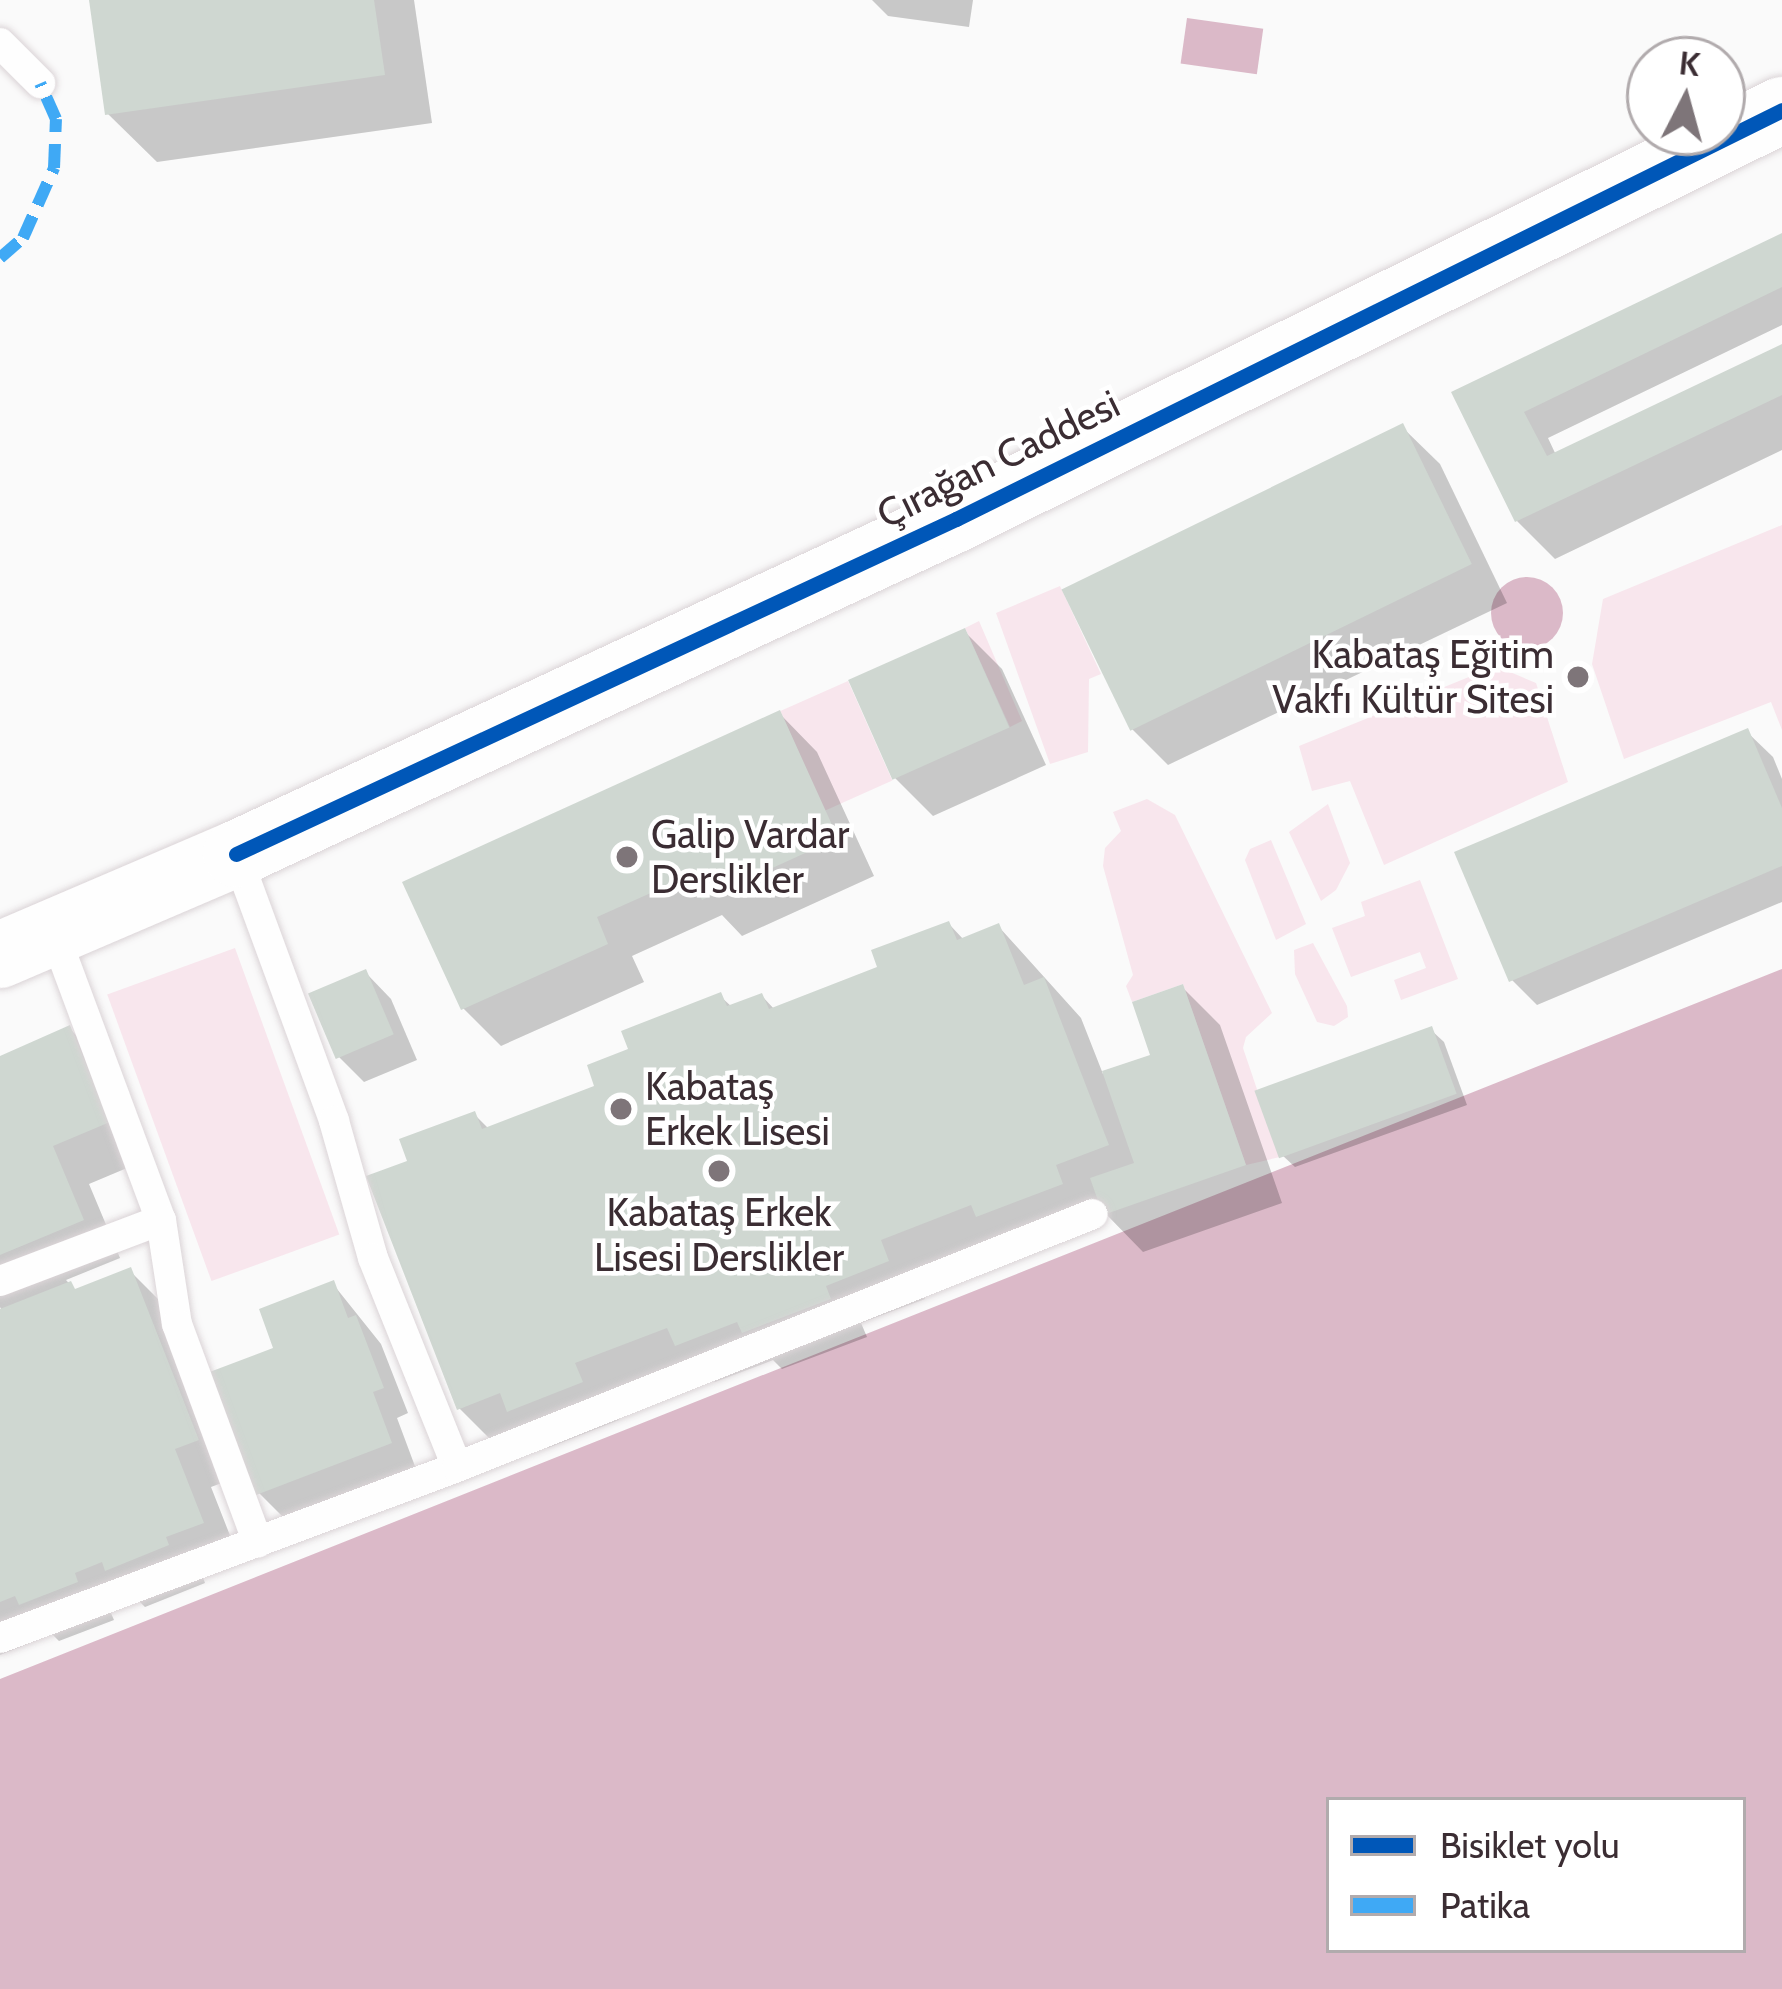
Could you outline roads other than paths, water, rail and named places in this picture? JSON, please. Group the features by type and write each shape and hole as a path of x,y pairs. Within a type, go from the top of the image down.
{"main road":[{"name":"Çırağan Caddesi","path":"27,944 236,854 956,519 1782,110"}],"lane":[{"path":"0,43 40,83"},
{"path":"236,854 334,1121 373,1258 457,1468"},
{"path":"27,944 161,1220 177,1324 258,1543"},
{"path":"0,1638 457,1468 1093,1214"},
{"path":"0,1281 161,1220"}],"place":[{"name":"Kabataş Eğitim Vakfı Kültür Sitesi","path":"1578,677"},
{"name":"Galip Vardar Derslikler","path":"627,857"},
{"name":"Kabataş Erkek Lisesi","path":"621,1109"},
{"name":"Kabataş Erkek Lisesi Derslikler","path":"719,1171"}]}
